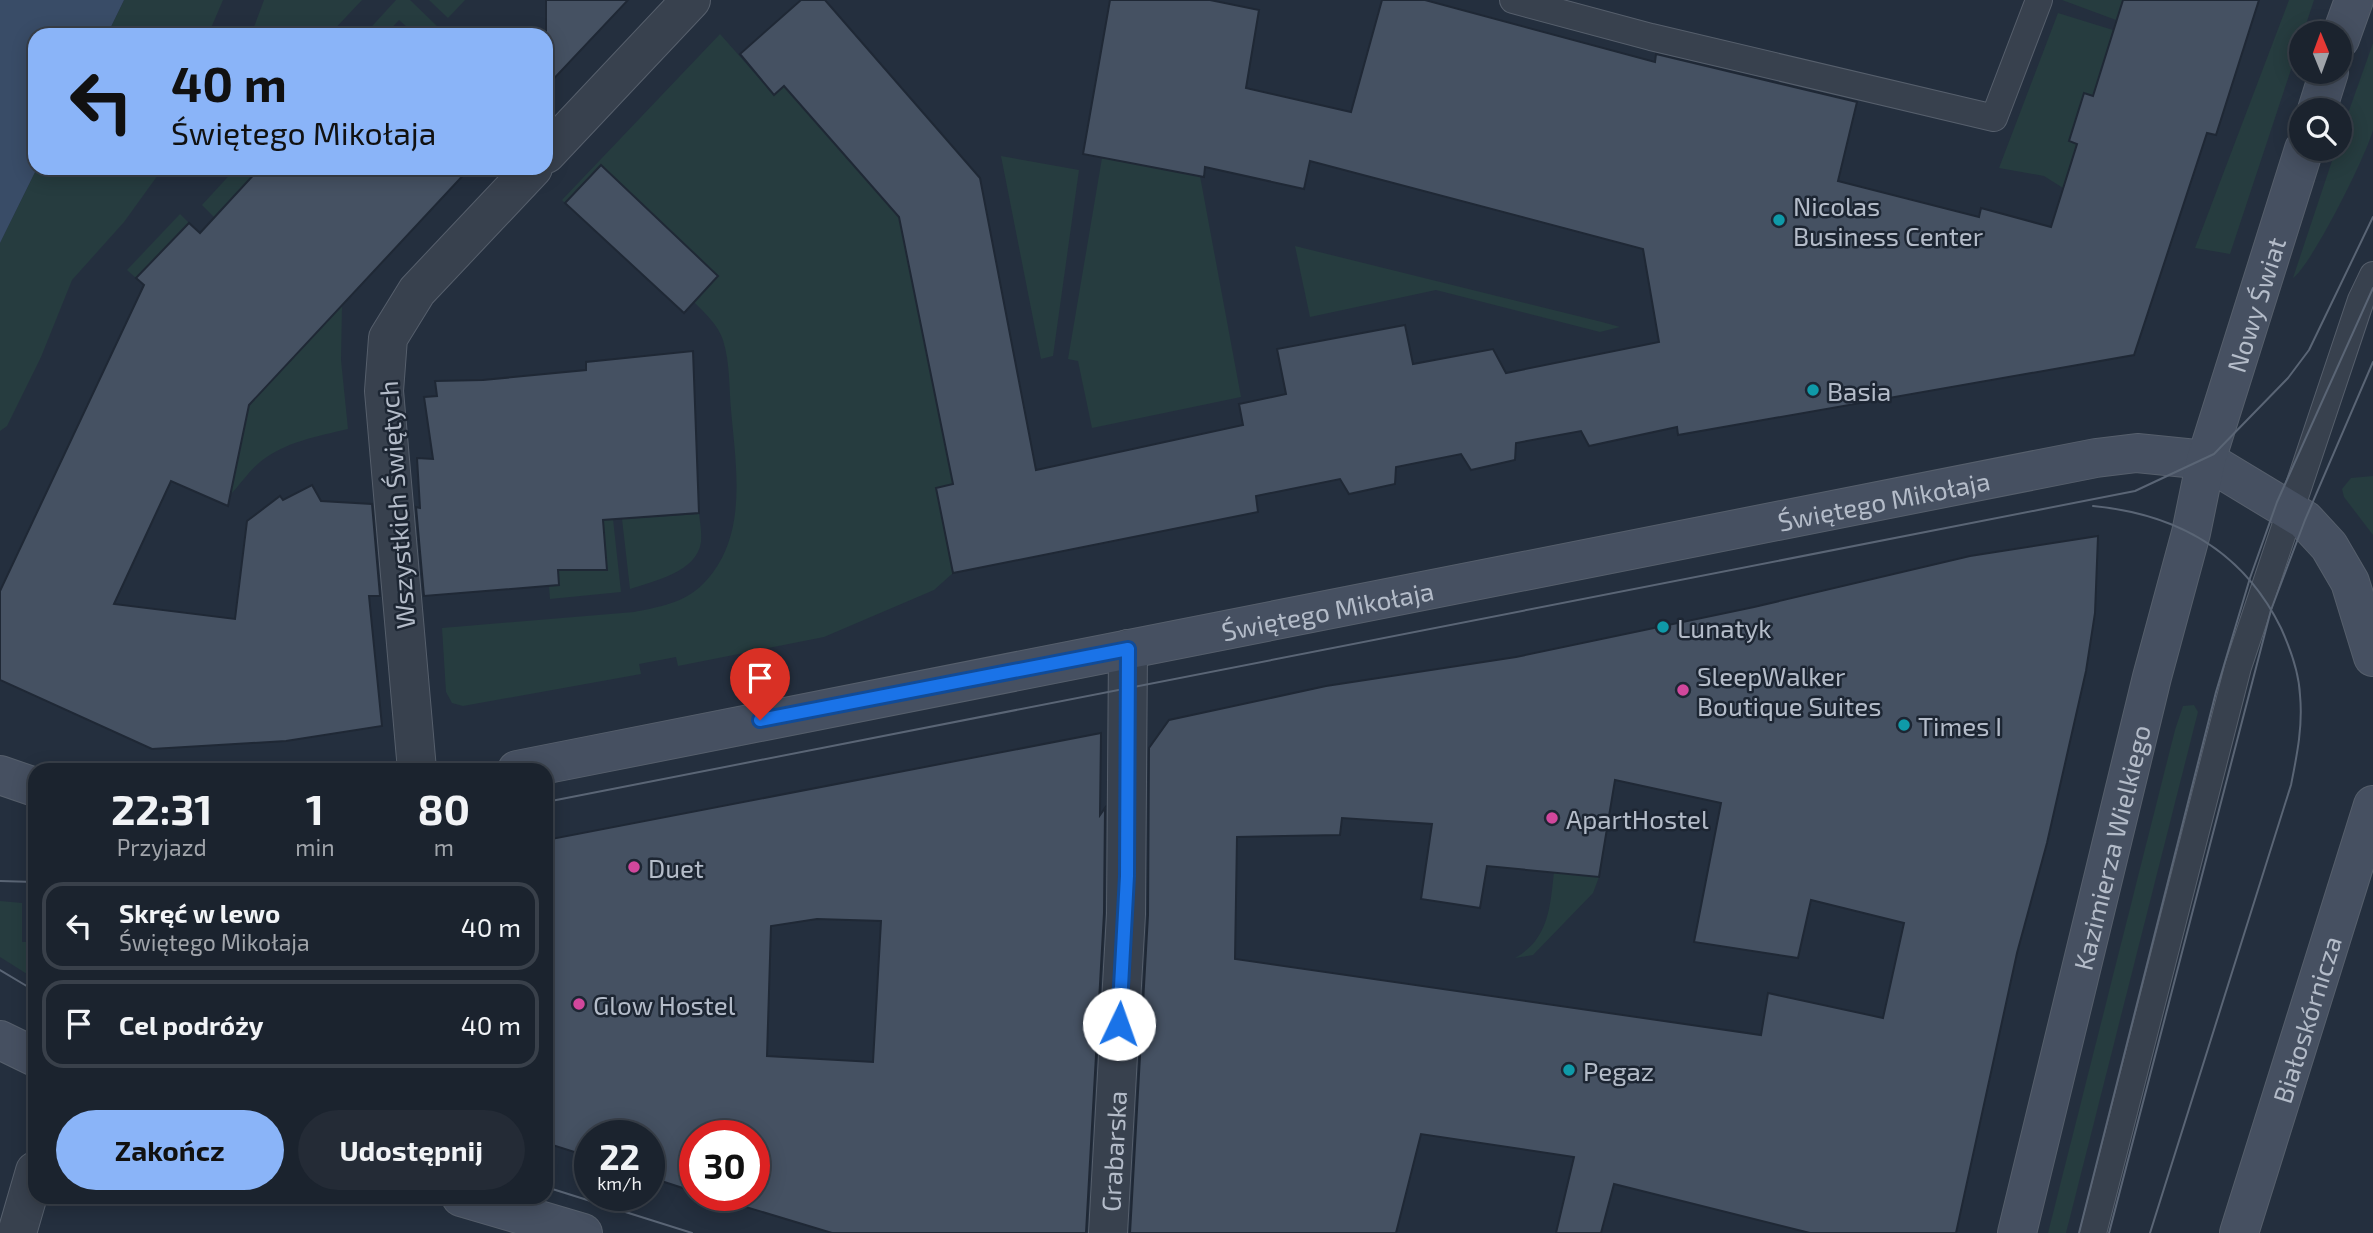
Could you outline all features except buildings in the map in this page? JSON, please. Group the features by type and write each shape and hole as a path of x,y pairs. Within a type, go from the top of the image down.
{"main road":[{"path":"2346,21 2354,0"},
{"name":"Nowy Świat","path":"2206,460 2300,161"},
{"name":"Świętego Mikołaja","path":"552,763 2096,458 2137,453 2206,460"},
{"path":"2206,460 2305,520 2329,546 2350,582 2373,657"},
{"name":"Kazimierza Wielkiego","path":"2017,1233 2158,650 2191,533 2206,460"},
{"path":"0,775 28,785"},
{"name":"Białoskórnicza","path":"2239,1233 2373,806"},
{"path":"0,1040 28,1054"},
{"path":"485,1204 583,1233"}],"street":[{"path":"553,147 691,0"},
{"name":"Wszystkich Świętych","path":"416,763 384,391 388,338 417,291 526,175"},
{"name":"Grabarska","path":"1108,1233 1126,914 1128,649"},
{"path":"17,1233 28,1195"}],"lane":[{"path":"1513,0 1651,37 1994,118 2039,0"},
{"path":"2093,1233 2238,667 2361,300 2373,275"}],"green space":[{"path":"124,0 223,0 211,28 110,28"},
{"path":"264,0 362,0 336,28 254,28"},
{"path":"396,0 410,0 439,28 408,28 399,20 392,28 370,28"},
{"path":"429,0 465,0 448,18"},
{"path":"2062,0 2123,0 2116,20"},
{"path":"2289,0 2314,0 2307,21 2289,21 2289,76 2230,254 2195,248"},
{"path":"2058,13 2113,30 2093,96 2084,93 2069,140 2077,144 2063,188 2044,176 1999,168"},
{"path":"720,34 774,95 784,86 899,217 953,484 936,488 953,573 934,590 824,637 678,666 676,657 639,664 641,674 463,706 452,703 446,692 442,628 634,612 662,606 688,596 703,584 718,566 727,545 733,524 736,478 727,357 718,329 694,302 718,276 601,165 565,203 562,200"},
{"path":"2373,43 2373,130 2338,208 2313,252 2293,278 2332,161 2352,161 2352,102"},
{"path":"1001,156 1079,170 1053,356 1041,359"},
{"path":"1102,158 1200,176 1241,397 1092,428 1078,361 1068,359"},
{"path":"34,175 158,175 124,222 72,280 41,357 7,426 0,431 0,243"},
{"path":"230,175 253,175 214,217 202,205"},
{"path":"180,214 189,223 136,278 127,270"},
{"path":"1295,246 1620,327 1600,332 1436,290 1310,317"},
{"path":"342,306 341,360 348,429 302,441 269,455 230,495 249,405"},
{"path":"2373,476 2373,535 2344,497 2342,489 2351,478"},
{"path":"699,514 701,542 692,561 662,579 630,589 622,519"},
{"path":"613,519 621,592 550,599 549,586 559,584 558,569 603,520"},
{"path":"2194,705 2198,712 2066,1233 2048,1233 2175,730 2183,706"},
{"path":"1554,872 1599,877 1593,893 1533,955 1515,958 1535,941 1546,921"},
{"path":"0,901 22,903 22,942 28,942 28,975 0,957"}],"water":[{"path":"0,0 124,0 110,28 28,28 28,175 34,175 0,243"}],"tram line":[{"path":"553,801 2135,491 2214,454 2288,378 2309,350 2373,217"},
{"path":"2079,1233 2216,692 2250,578 2277,502 2373,288"},
{"path":"2109,1233 2271,610 2305,520 2373,362"},
{"path":"2093,506 2124,510 2179,528 2204,541 2227,558 2265,601 2281,628 2294,661 2301,707 2291,785 2150,1233"},
{"path":"0,881 28,882"},
{"path":"0,970 28,987"},
{"path":"553,1189 692,1233"}],"place":[{"name":"Nicolas Business Center","path":"1779,220"},
{"name":"Basia","path":"1813,390"},
{"name":"Lunatyk","path":"1663,627"},
{"name":"SleepWalker Boutique Suites","path":"1683,690"},
{"name":"Times I","path":"1904,725"},
{"name":"ApartHostel","path":"1552,818"},
{"name":"Duet","path":"634,867"},
{"name":"Glow Hostel","path":"579,1004"},
{"name":"Pegaz","path":"1569,1070"}],"route":[{"path":"760,720 1128,649 1127,876 1119,1024"}]}
